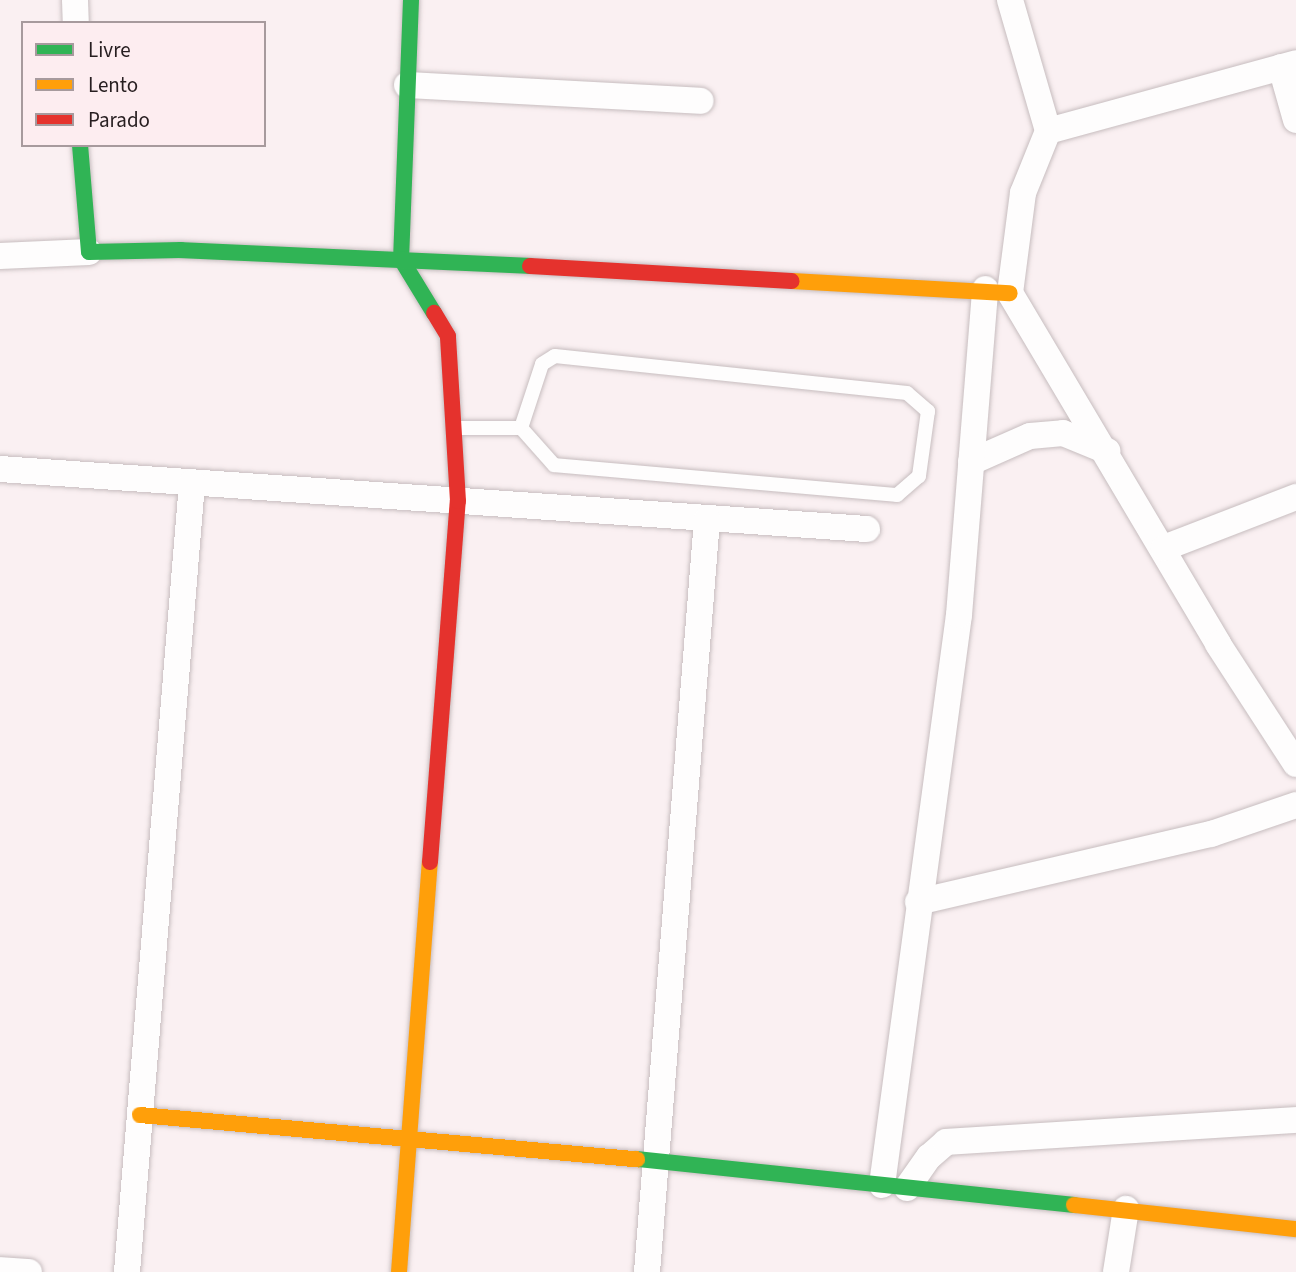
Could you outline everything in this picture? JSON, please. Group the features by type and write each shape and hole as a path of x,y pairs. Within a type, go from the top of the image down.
{"street":[{"path":"75,0 76,21"},
{"path":"399,1272 458,501 449,336 401,259 411,0"},
{"path":"895,1186 918,902 958,615 971,461 997,291 1023,193 1048,131 1010,0"},
{"path":"1048,131 1288,65 1296,120"},
{"path":"407,85 701,101"},
{"path":"80,147 89,252"},
{"path":"0,256 181,250 997,291"},
{"path":"997,291 1107,451 1217,644 1296,764"},
{"path":"971,461 1041,435 1063,433 1107,451"},
{"path":"0,469 867,529"},
{"path":"127,1272 192,482"},
{"path":"1164,548 1296,498"},
{"path":"647,1272 707,519"},
{"path":"918,902 1212,834 1296,805"},
{"path":"140,1115 656,1161 1296,1229"},
{"path":"895,1186 946,1142 1296,1120"},
{"path":"1116,1272 1126,1209"},
{"path":"0,1270 29,1272"}],"lane":[{"path":"455,428 521,428 554,465 897,495 919,476 928,411 908,393 555,356 542,364 521,428"}],"traffic: fast":[{"path":"411,0 401,259 434,313"},
{"path":"80,147 89,252 181,250 530,266"},
{"path":"637,1159 1074,1205"}],"traffic: slow":[{"path":"792,281 1010,293"},
{"path":"399,1272 430,862"},
{"path":"140,1115 637,1159"},
{"path":"1074,1205 1296,1229"}],"traffic: jam":[{"path":"530,266 792,281"},
{"path":"430,862 458,501 448,336 434,313"}]}
